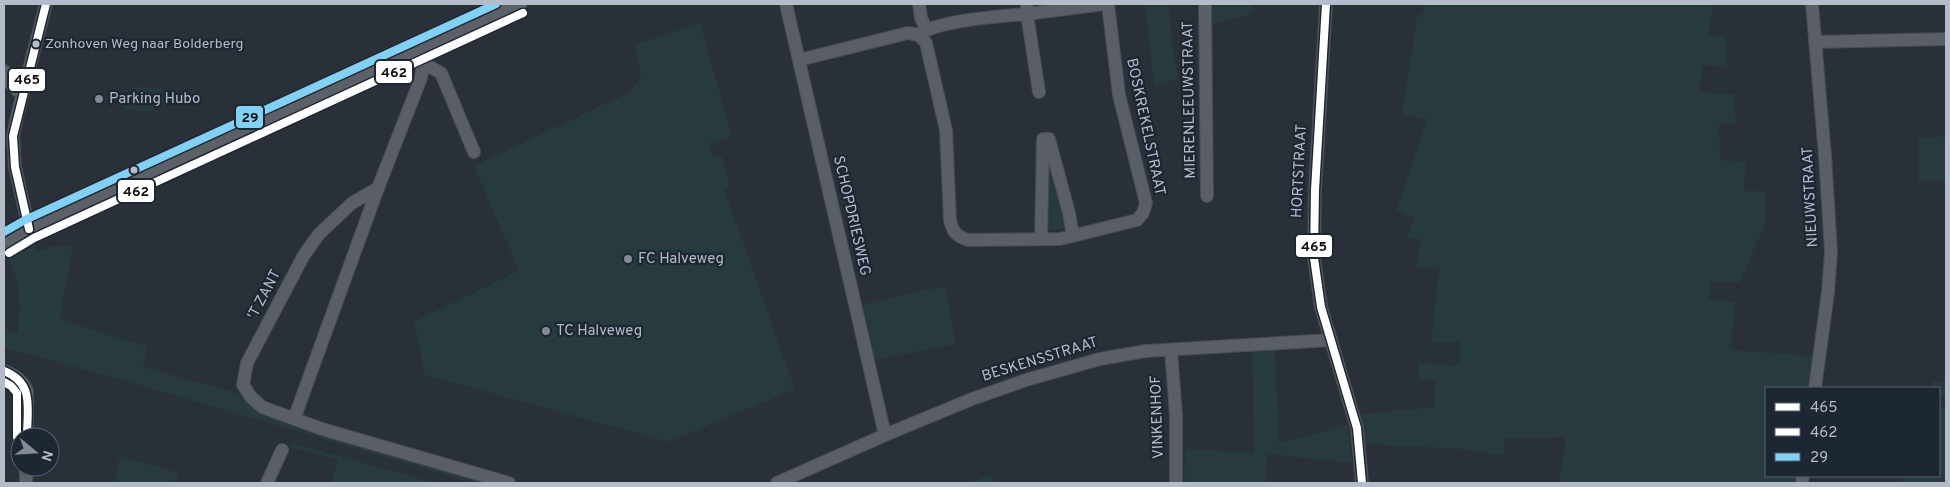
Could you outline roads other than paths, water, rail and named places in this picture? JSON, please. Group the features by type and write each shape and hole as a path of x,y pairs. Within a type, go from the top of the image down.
{"main road":[{"path":"4,244 29,229 421,57 519,4"}],"street":[{"path":"29,229 14,157 15,124 46,4"},
{"name":"SCHOPDRIESWEG","path":"786,4 885,435"},
{"path":"919,4 922,32"},
{"path":"798,60 1027,9 1106,4"},
{"name":"BOSKREKELSTRAAT","path":"922,32 946,130 950,220 953,231 959,237 968,240 1060,239 1138,220 1143,213 1146,203 1119,95 1106,4"},
{"name":"MIERENLEEUWSTRAAT","path":"1205,4 1207,196"},
{"name":"HORTSTRAAT","path":"1326,4 1313,232 1314,258 1320,299 1357,428 1362,483"},
{"name":"NIEUWSTRAAT","path":"1812,4 1831,252 1828,292 1815,387"},
{"path":"1027,9 1039,92"},
{"path":"1815,42 1946,39"},
{"path":"421,57 441,74 474,152"},
{"path":"294,419 378,188 421,78 421,57"},
{"path":"4,71 10,84 22,95"},
{"path":"1041,239 1043,139 1049,139 1069,213 1073,236"},
{"name":"'T ZANT","path":"378,188 352,203 319,234 304,255 247,363 243,385 251,397 262,406 294,419 322,429 509,483"},
{"name":"BESKENSSTRAAT","path":"776,483 972,399 1026,380 1107,357 1130,353 1331,340"},
{"name":"VINKENHOF","path":"1171,350 1176,416 1176,483"},
{"path":"4,371 17,376 27,391 27,427"},
{"path":"267,483 282,450"}],"place":[{"name":"Zonhoven Weg naar Bolderberg","path":"36,44"},
{"name":"Parking Hubo","path":"99,99"},
{"name":"FC Halveweg","path":"628,259"},
{"name":"TC Halveweg","path":"546,331"}]}
